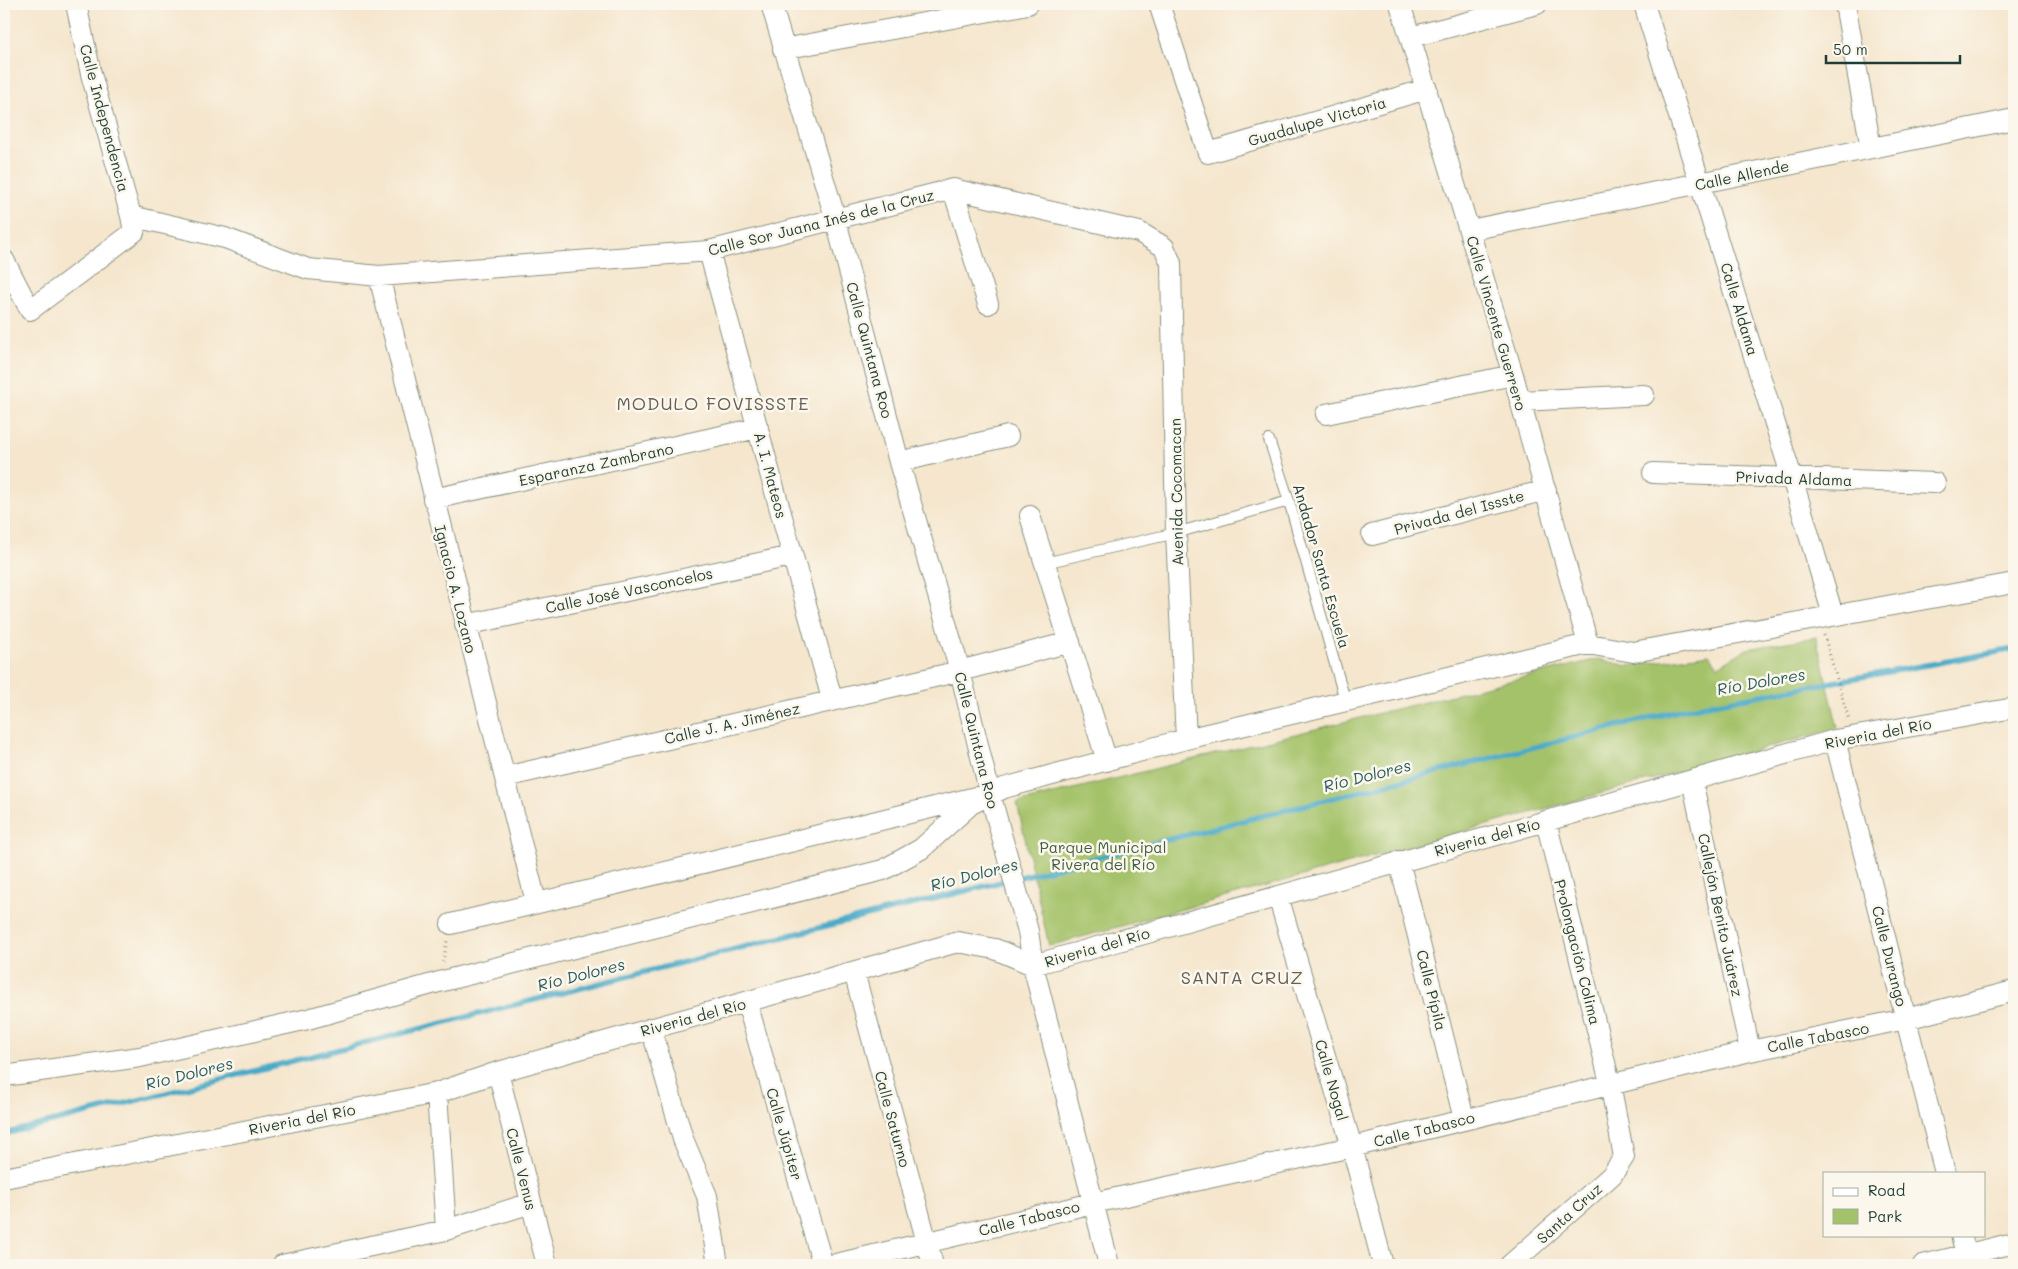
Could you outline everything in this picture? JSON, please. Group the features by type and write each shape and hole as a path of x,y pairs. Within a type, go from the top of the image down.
{"street":[{"name":"Calle Independencia","path":"76,4 91,74 132,224"},
{"name":"Calle Quintana Roo","path":"770,4 835,218 899,462 960,671 990,794 1028,931 1034,965 1109,1265"},
{"path":"783,49 1028,4"},
{"name":"Guadalupe Victoria","path":"1159,4 1208,152 1427,89"},
{"name":"Calle Vincente Guerrero","path":"1400,4 1513,375 1588,644"},
{"path":"1410,37 1537,4"},
{"name":"Calle Aldama","path":"1644,4 1701,183 1833,615"},
{"path":"1845,4 1871,148"},
{"name":"Calle Allende","path":"1470,230 2014,119"},
{"name":"Calle Sor Juana Inés de la Cruz","path":"132,224 225,238 308,269 379,276 709,251 953,189 1139,232 1164,247"},
{"path":"953,189 988,304"},
{"path":"4,260 30,310 132,224"},
{"name":"Avenida Cocomacan","path":"1164,247 1171,263 1176,533 1186,739"},
{"name":"A. I. Mateos","path":"709,251 832,699"},
{"name":"Ignacio A. Lozano","path":"379,276 433,499 536,902"},
{"path":"1326,414 1513,375"},
{"path":"1520,401 1644,395"},
{"name":"Esparanza Zambrano","path":"433,499 758,428"},
{"path":"899,462 1008,436"},
{"name":"Privada Aldama","path":"1653,473 1935,483"},
{"name":"Privada del Issste","path":"1372,535 1546,490"},
{"path":"1030,516 1107,761"},
{"name":"Calle José Vasconcelos","path":"465,625 792,556"},
{"path":"450,924 990,794 1186,739 1588,644 1633,652 2014,583"},
{"name":"Calle J. A. Jiménez","path":"505,777 832,699 960,671 1070,642"},
{"name":"Riveria del Río","path":"4,1178 437,1092 498,1072 958,942 995,949 1034,965 1835,740 2014,708"},
{"name":"Calle Durango","path":"1835,740 1946,1172"},
{"name":"Callejón Benito Juárez","path":"1692,780 1750,1051"},
{"path":"4,1076 140,1057 308,1019 439,982 883,870 921,849 971,804 990,794"},
{"name":"Prolongación Colima","path":"1546,821 1610,1083 1624,1157"},
{"name":"Calle Pípila","path":"1399,861 1464,1119"},
{"name":"Calle Nogal","path":"1278,896 1352,1147 1382,1265"},
{"name":"Calle Saturno","path":"854,972 933,1265"},
{"name":"Calle Tabasco","path":"832,1265 1093,1203 1352,1147 1610,1083 1750,1051 1906,1019 2014,991"},
{"name":"Calle Júpiter","path":"747,1003 822,1265"},
{"path":"652,1028 683,1139 707,1196 718,1265"},
{"name":"Calle Venus","path":"498,1072 547,1265"},
{"path":"437,1092 446,1230"},
{"name":"Santa Cruz","path":"1510,1265 1612,1174 1624,1157"},
{"path":"282,1265 446,1230 531,1203"},
{"path":"1923,1265 1966,1252 2014,1243"}],"lane":[{"name":"Andador Santa Escuela","path":"1269,440 1289,501 1345,700"},
{"path":"1044,563 1176,533 1289,501"}],"path":[{"path":"1825,636 1848,716"},
{"path":"439,982 450,924"}],"green space":[{"name":"Parque Municipal Rivera del Río","path":"1816,637 1838,728 1049,946 1017,803 1598,659 1628,666 1709,654 1718,666 1747,649"}],"waterway":[{"name":"Río Dolores","path":"4,1134 1685,709 2014,649"}],"district":[{"name":"MODULO FOVISSSTE","path":"713,403"},
{"name":"SANTA CRUZ","path":"1242,977"}]}
